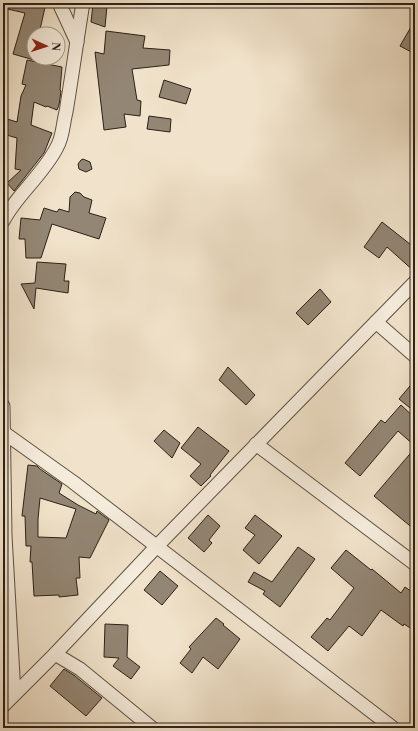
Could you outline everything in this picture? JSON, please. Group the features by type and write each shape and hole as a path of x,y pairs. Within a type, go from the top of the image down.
{"street":[{"path":"59,3 77,42"},
{"path":"3,221 9,209 51,158 58,145 67,103 82,3"},
{"path":"3,706 415,282"},
{"path":"376,322 415,356"},
{"path":"3,406 6,605 14,694"},
{"path":"4,433 73,482 393,728"},
{"path":"256,444 415,564"},
{"path":"55,654 80,669 152,728"}],"building":[{"path":"3,3 46,3 41,26 26,26 26,58 13,54 25,13 3,8"},
{"path":"93,4 107,6 105,27 91,22"},
{"path":"415,20 415,54 400,46"},
{"path":"106,31 145,36 143,48 170,50 169,65 132,69 137,100 141,101 140,116 124,114 126,127 104,130 95,52 104,54"},
{"path":"26,65 62,67 61,91 57,110 34,102 31,125 52,133 44,153 14,191 7,183 21,170 15,169 17,138 3,134 7,119 17,122 21,96 26,85 22,84"},
{"path":"164,80 191,89 186,104 159,97"},
{"path":"149,116 171,119 170,132 147,129"},
{"path":"83,159 90,162 92,169 86,172 79,169 78,164"},
{"path":"75,192 80,193 84,197 92,200 89,213 106,218 99,239 52,224 41,258 26,258 25,239 19,239 21,218 40,220 44,208 57,212 59,209 69,212 70,197"},
{"path":"382,222 415,248 415,272 387,247 379,258 364,247"},
{"path":"37,262 66,264 64,281 69,281 68,293 36,288 34,309 21,284 35,283"},
{"path":"320,289 331,302 308,325 296,313"},
{"path":"228,367 255,395 246,405 219,380"},
{"path":"415,380 415,412 399,399"},
{"path":"401,405 415,418 415,446 398,431 360,476 345,463 381,420 385,423"},
{"path":"198,427 229,451 210,475 211,476 201,486 190,476 201,464 181,448"},
{"path":"164,430 180,443 172,458 154,441"},
{"path":"415,448 415,530 374,496"},
{"path":"28,465 37,466 62,484 59,493 96,514 97,511 109,520 90,558 79,557 80,578 76,578 78,595 59,597 59,595 34,596 32,562 30,562 31,546 26,546 25,516 22,516","holes":["40,498 76,509 66,538 38,537"]},
{"path":"208,515 220,526 209,540 212,543 204,552 188,538"},
{"path":"255,515 282,536 259,564 243,550 255,535 245,528"},
{"path":"298,547 315,559 280,607 263,594 265,591 248,582 254,572 272,582"},
{"path":"346,550 401,593 405,587 415,594 415,631 404,624 403,626 381,610 362,636 349,626 328,651 311,637 327,618 330,620 354,588 331,568"},
{"path":"160,571 178,586 162,605 144,590"},
{"path":"216,618 240,639 218,669 203,657 192,673 180,663 191,649 189,647"},
{"path":"105,624 128,625 127,657 140,667 131,679 113,666 119,658 104,657"},
{"path":"64,669 102,698 86,716 50,686"}]}
